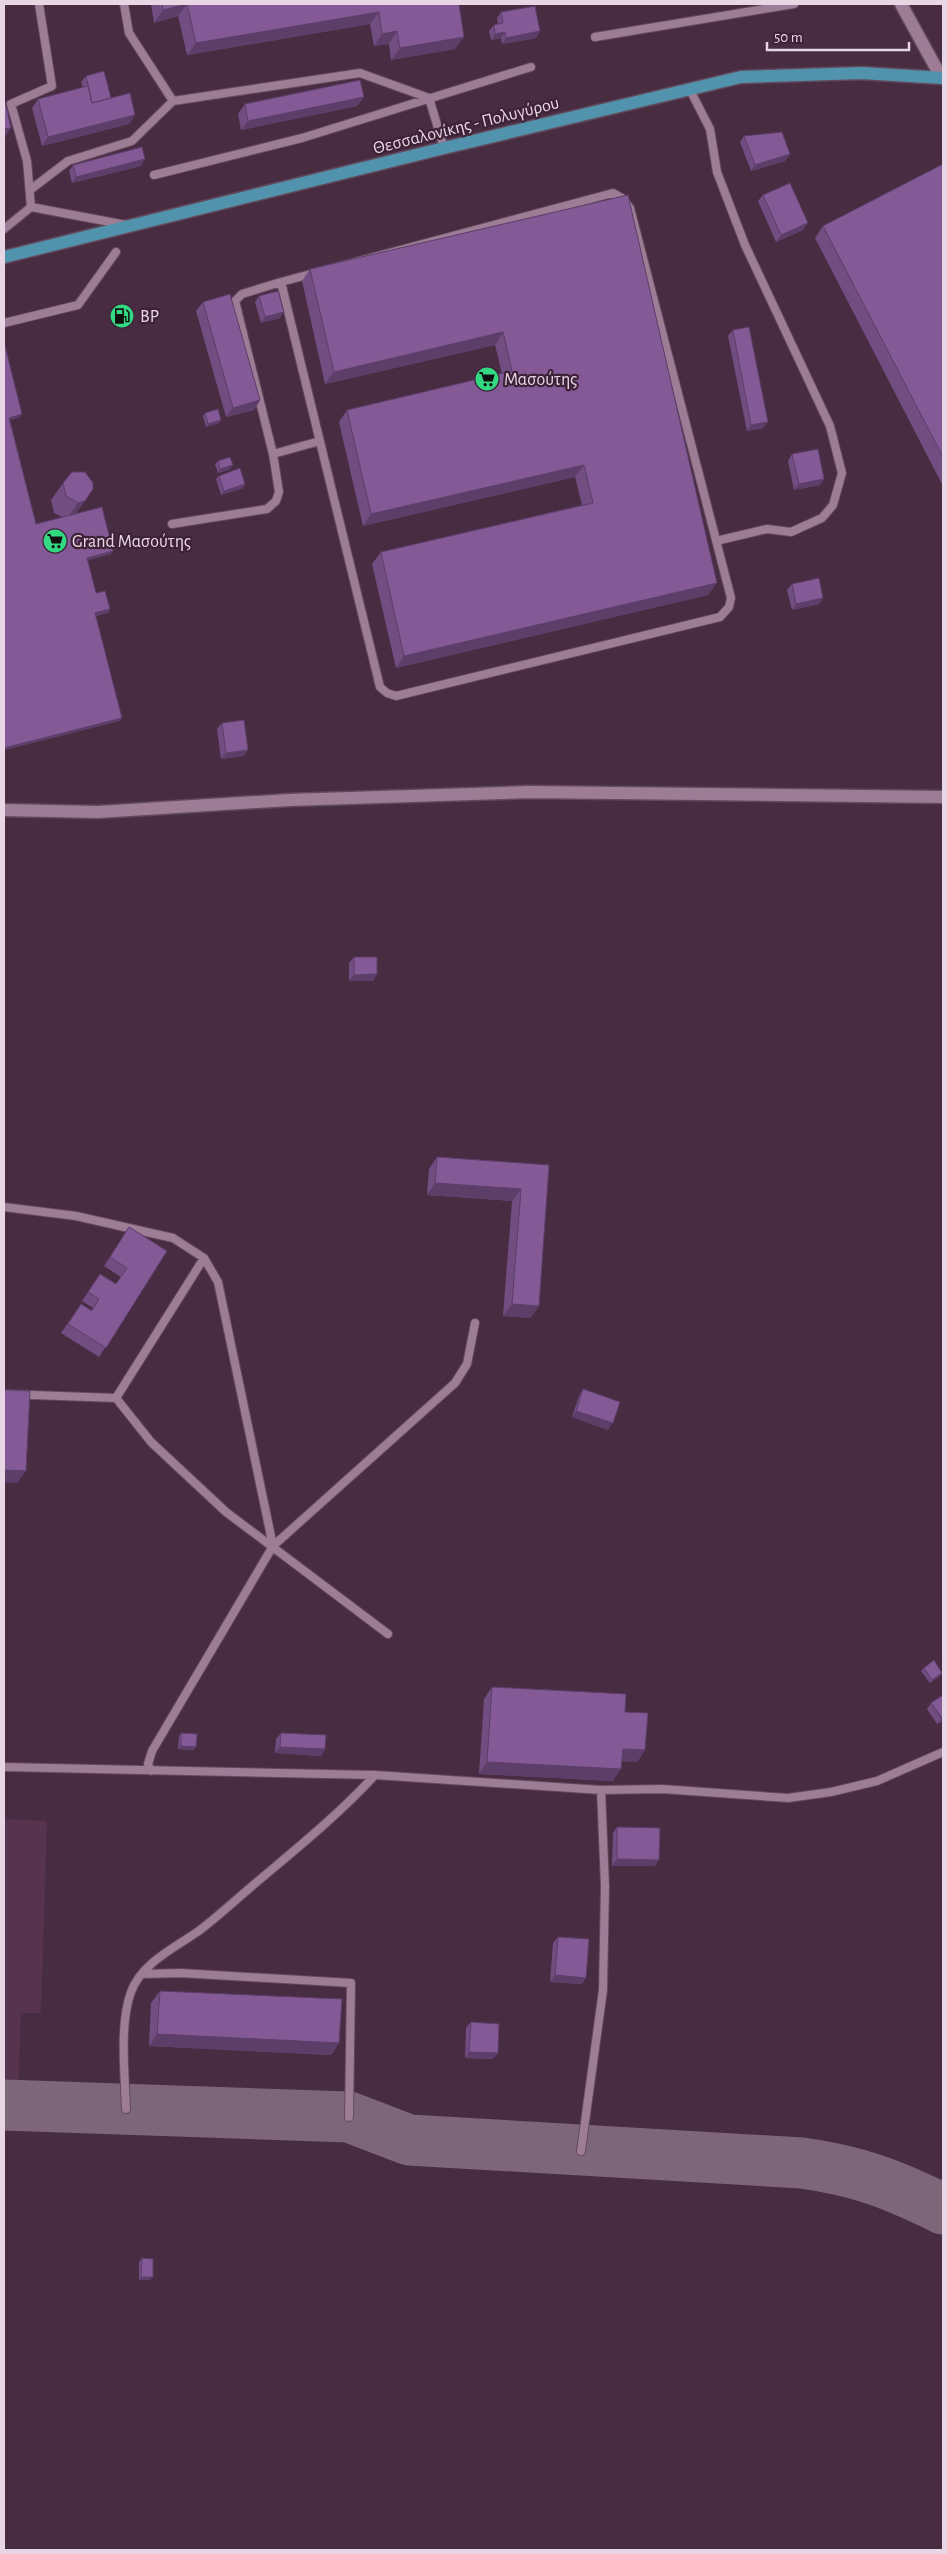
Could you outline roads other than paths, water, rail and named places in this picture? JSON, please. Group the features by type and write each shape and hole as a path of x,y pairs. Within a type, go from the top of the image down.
{"main road":[{"name":"Θεσσαλονίκης - Πολυγύρου","path":"4,257 689,88 742,77 777,74 861,73 942,77"}],"street":[{"path":"901,4 942,77"},
{"path":"4,810 98,812 289,800 529,792 943,798"}],"lane":[{"path":"31,206 28,161 11,104 52,86 39,4"},
{"path":"124,4 129,33 173,101"},
{"path":"595,37 794,4"},
{"path":"154,175 302,138 531,67"},
{"path":"30,190 68,160 132,141 173,101 360,73 429,98"},
{"path":"689,88 710,129 717,172 745,245 830,426 842,473 833,505 822,518 791,532 767,529 716,541"},
{"path":"429,98 444,148"},
{"path":"172,524 267,509 276,501 279,492 273,454 236,301 242,294 281,282 613,194 622,198 630,208 731,598 729,607 720,617 396,696 387,693 380,686 281,282"},
{"path":"31,206 133,226"},
{"path":"4,229 31,206"},
{"path":"4,323 78,305 116,252"},
{"path":"273,454 320,441"},
{"path":"4,1207 76,1216 147,1231 173,1238 204,1258 218,1282 273,1546"},
{"path":"116,1398 204,1258"},
{"path":"150,1771 148,1764 152,1751 273,1546 455,1383 467,1364 475,1323"},
{"path":"4,1394 116,1398 151,1442 226,1512 388,1634"},
{"path":"4,1767 376,1775 601,1790 662,1789 788,1798 831,1792 877,1781 943,1752"},
{"path":"126,2109 125,2024 131,1992 142,1974 158,1958 199,1930 291,1853 349,1803 376,1775"},
{"path":"581,2151 603,1990 606,1886 601,1790"},
{"path":"142,1974 180,1973 351,1983 349,2117"}],"place":[{"name":"BP","path":"122,316"},
{"name":"Μασούτης","path":"487,379"},
{"name":"Grand Μασούτης","path":"55,541"}]}
